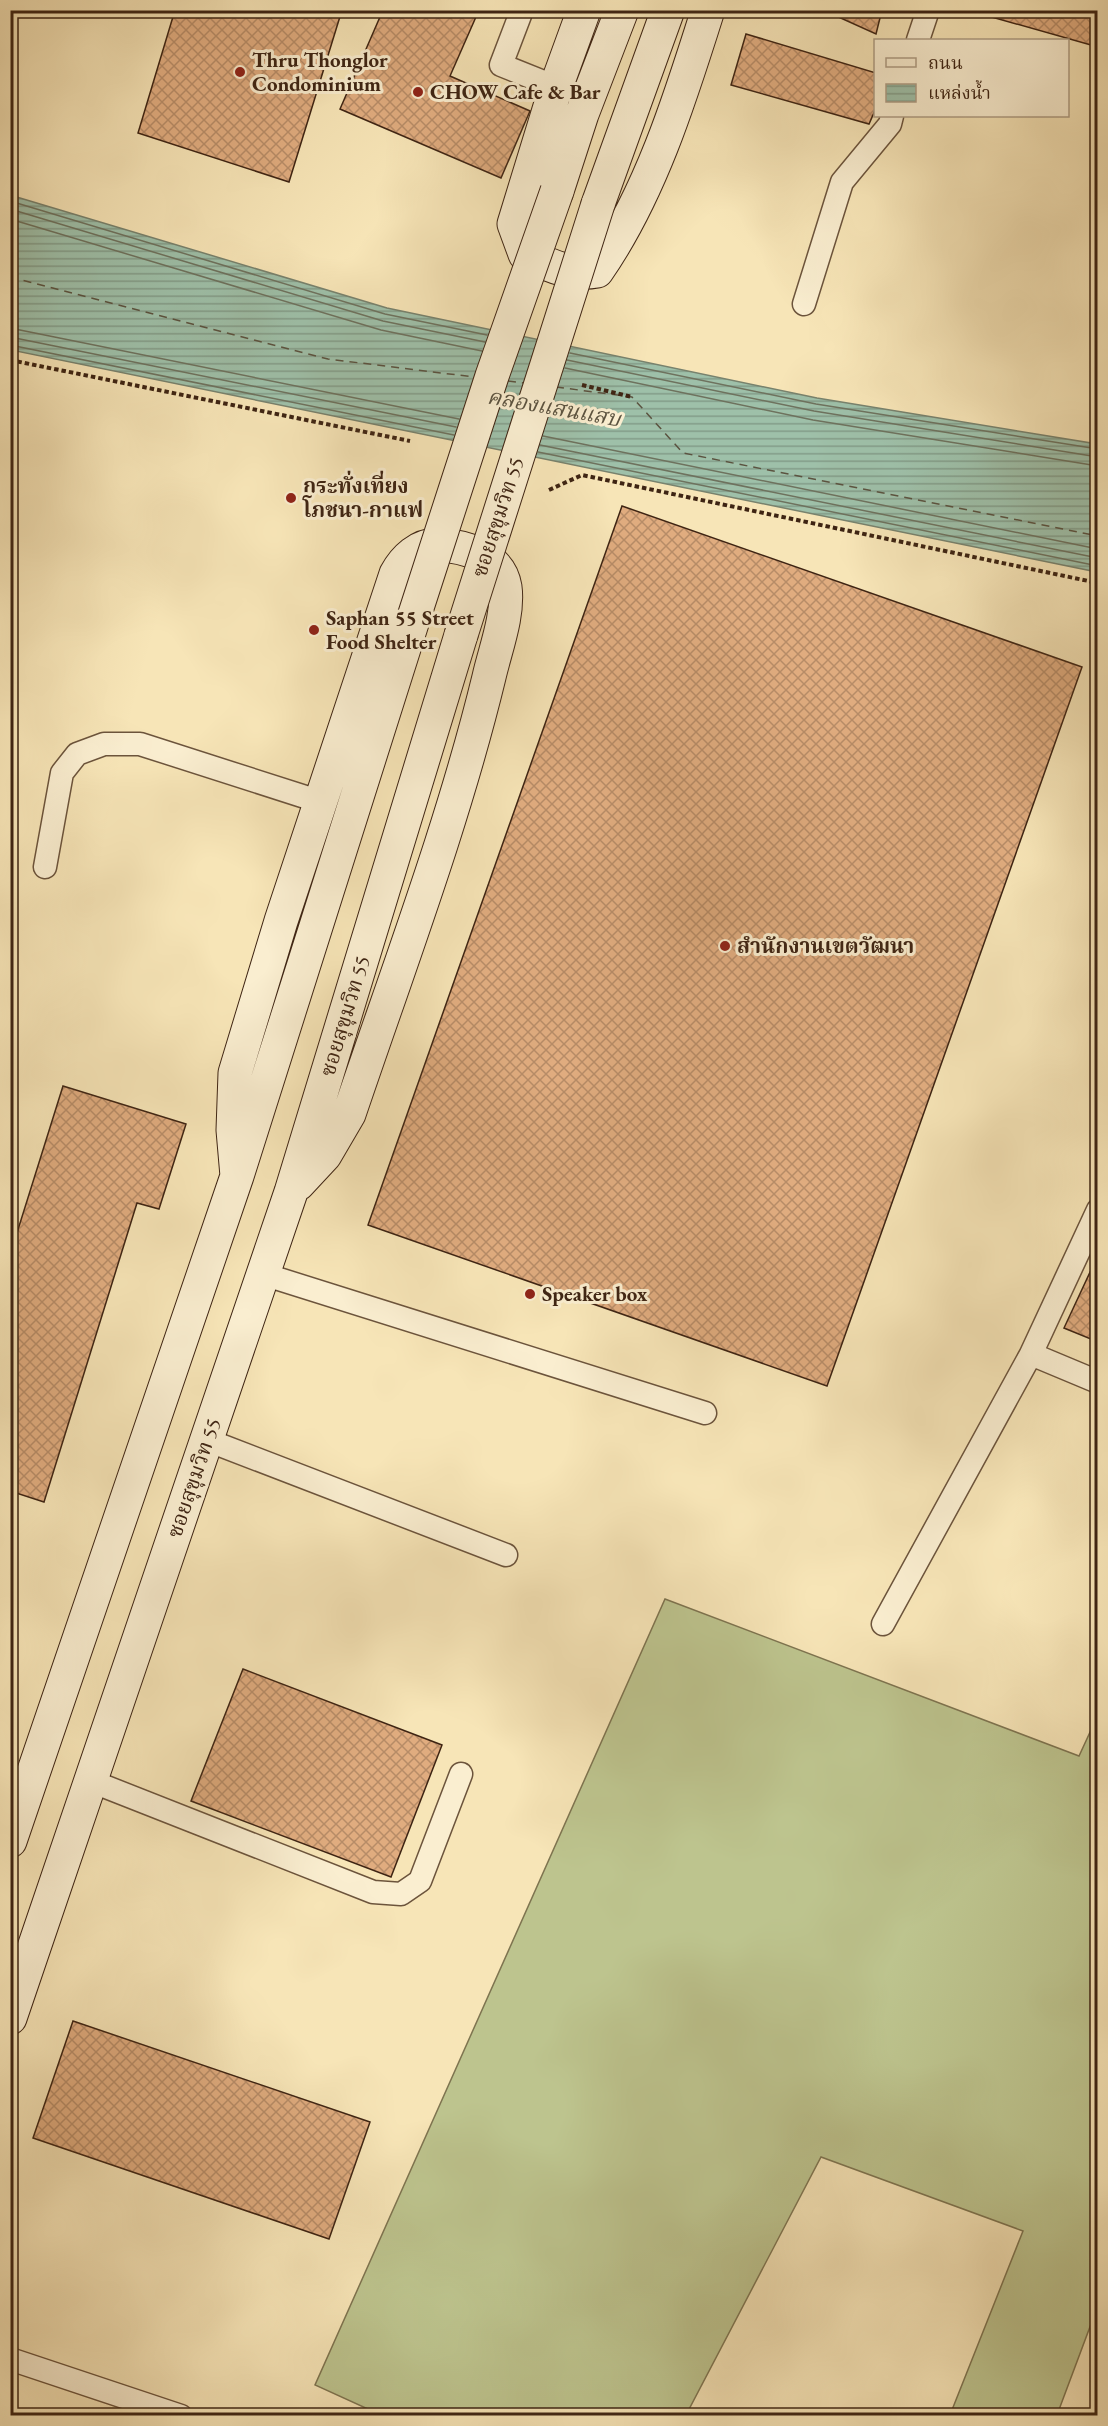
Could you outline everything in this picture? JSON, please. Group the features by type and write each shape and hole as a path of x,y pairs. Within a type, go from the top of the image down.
{"main road":[{"path":"584,10 556,87 514,224 525,255 557,269 582,274 597,272 617,242 656,156 708,10"},
{"path":"10,1841 237,1176 492,376 582,114 622,10"},
{"name":"ซอยสุขุมวิท 55","path":"10,2018 291,1192 460,635 598,204 668,10"},
{"path":"237,1176 233,1130 235,1073 281,921 396,574 403,561 416,552 436,545 474,552 490,560 505,586 505,600 472,745 349,1114 325,1155 291,1192"}],"lane":[{"path":"522,10 501,65 556,87"},
{"path":"918,39 928,10"},
{"path":"804,304 842,182 890,124 892,117"},
{"path":"45,867 62,773 77,754 104,744 140,744 321,802"},
{"path":"883,1624 1031,1354 1098,1210"},
{"path":"263,1274 705,1413"},
{"path":"1031,1354 1098,1382"},
{"path":"207,1440 506,1555"},
{"path":"91,1781 373,1892 401,1894 420,1881 461,1774"},
{"path":"10,2359 181,2415"}],"path":[{"path":"10,360 410,441"},
{"path":"543,375 632,397"},
{"path":"545,492 582,475 1098,583"}],"shaded area":[{"path":"665,1599 1079,1756 1097,1717 1097,2308 1057,2415 950,2415 1023,2231 821,2157 686,2415 381,2415 315,2385"}],"water":[{"name":"คลองแสนแสบ","path":"10,195 387,308 817,398 1097,444 1097,572 11,350"}],"building":[{"name":"Thru Thonglor Condominium","path":"175,10 342,10 289,182 138,133"},
{"name":"CHOW Cafe & Bar","path":"383,10 479,10 450,76 530,111 501,178 340,109"},
{"path":"823,10 882,10 876,34"},
{"path":"967,10 1098,10 1098,47"},
{"path":"746,34 874,72 874,113 869,124 731,85"},
{"name":"สำนักงานเขตวัฒนา","path":"622,506 1082,667 827,1386 368,1225"},
{"path":"63,1086 186,1124 159,1209 137,1203 44,1502 10,1491 10,1255"},
{"path":"1098,1255 1098,1342 1064,1328"},
{"path":"243,1669 442,1745 391,1877 191,1801"},
{"path":"73,2021 370,2122 329,2239 33,2138"}],"ferry route":[{"path":"10,277 328,359 474,377"},
{"path":"508,381 524,383"},
{"path":"556,387 632,397 683,453 1098,536"}],"place":[{"name":"Thru Thonglor Condominium","path":"240,72"},
{"name":"CHOW Cafe & Bar","path":"418,92"},
{"name":"กระทั่งเที่ยง โภชนา-กาแฟ","path":"291,498"},
{"name":"Saphan 55 Street Food Shelter","path":"314,630"},
{"name":"สำนักงานเขตวัฒนา","path":"725,946"},
{"name":"Speaker box","path":"530,1294"}]}
